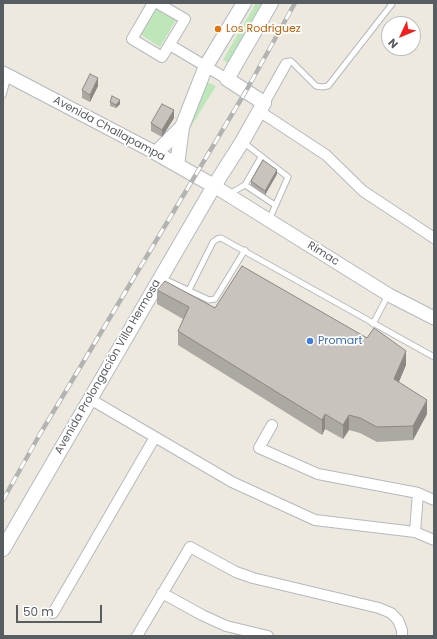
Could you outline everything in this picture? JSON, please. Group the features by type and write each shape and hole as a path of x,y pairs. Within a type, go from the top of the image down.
{"main road":[{"path":"177,165 182,127 206,66 244,3"},
{"path":"262,107 227,79 271,3"},
{"name":"Avenida Prolongación Villa Hermosa","path":"3,549 214,186 262,107"},
{"path":"156,153 182,127"},
{"name":"Avenida Challapampa","path":"156,153 214,186"}],"street":[{"path":"153,3 132,39 162,57 184,19 158,3"},
{"path":"170,45 227,79"},
{"path":"286,64 262,107 326,155 363,191 434,238"},
{"name":"Avenida Challapampa","path":"6,74 156,153"},
{"name":"Rímac","path":"214,186 389,294 434,318"},
{"path":"90,399 232,482 315,520 415,532 434,540"},
{"path":"272,425 259,448 318,474 418,493 434,500"},
{"path":"53,613 155,437"},
{"path":"415,532 418,493"},
{"path":"137,636 190,547 236,572 253,578 379,608 391,613 398,620 402,630 402,636"},
{"path":"162,594 226,626 268,636"}],"lane":[{"path":"286,64 289,60 291,61 316,86 328,86 392,4"},
{"path":"3,95 6,74"},
{"path":"242,142 288,177 268,220"},
{"path":"228,195 245,185 261,157"},
{"path":"245,185 275,205"},
{"path":"189,290 213,242 217,238 221,238 245,250 373,324 434,357"},
{"path":"161,277 209,300 215,299 245,250"},
{"path":"373,324 389,294"}],"green space":[{"path":"256,3 262,3 228,63 223,60"},
{"path":"156,8 176,20 160,47 140,34"},
{"path":"207,82 216,86 178,148 201,97"}],"building":[{"path":"90,74 98,78 90,95 82,90"},
{"path":"112,96 120,100 116,105 110,102"},
{"path":"162,104 174,110 162,130 151,123"},
{"path":"263,160 277,170 265,191 251,181"},
{"path":"242,266 367,338 374,328 406,351 394,379 427,400 413,426 377,427 360,418 349,415 343,425 325,414 322,420 178,331 189,307 157,290 165,281 215,308"}],"railway":[{"path":"3,500 40,434 246,91 295,3"}],"place":[{"name":"Los Rodríguez","path":"218,29"},
{"name":"Promart","path":"310,341"}]}
